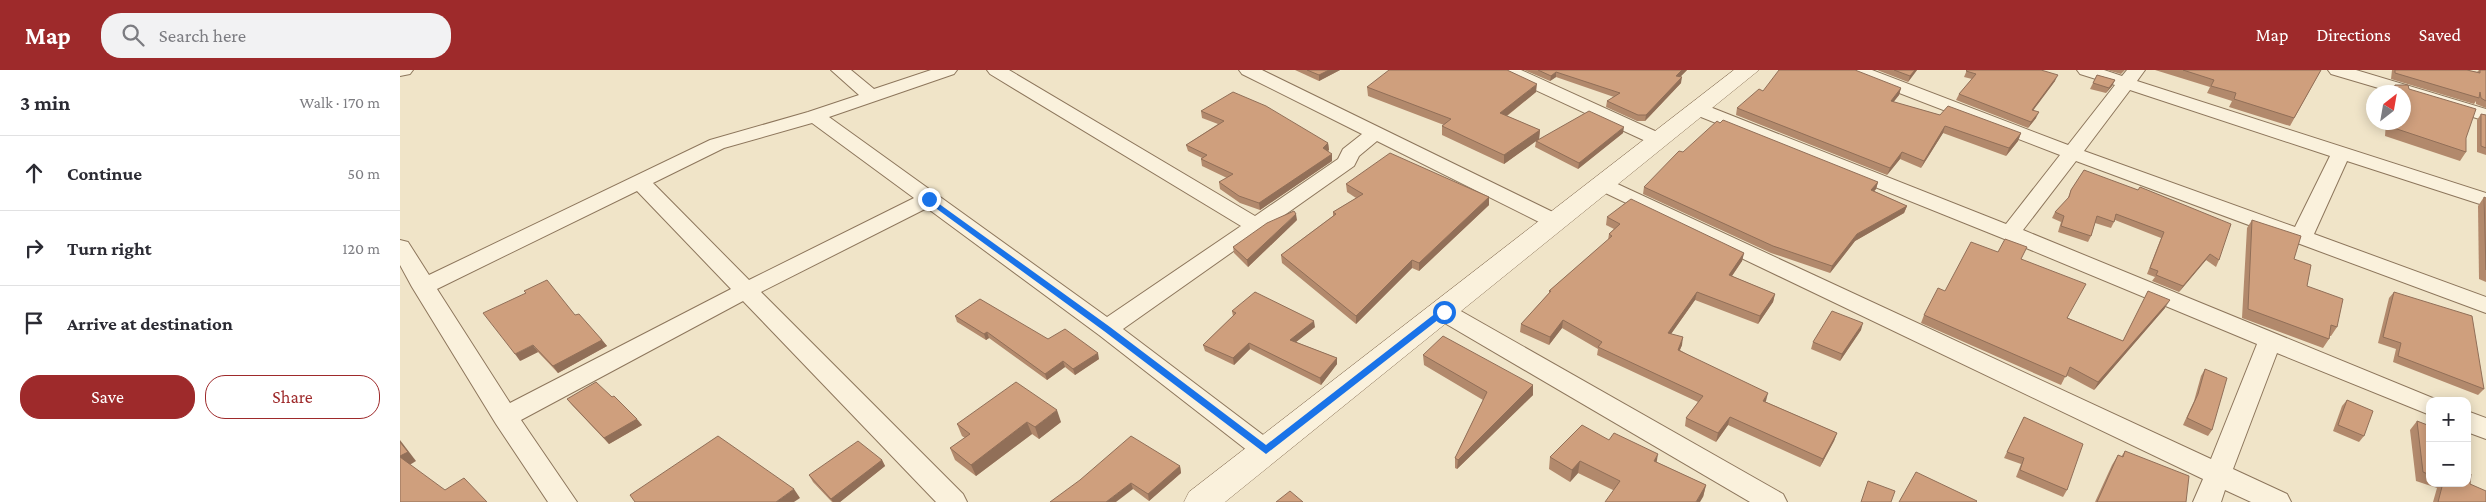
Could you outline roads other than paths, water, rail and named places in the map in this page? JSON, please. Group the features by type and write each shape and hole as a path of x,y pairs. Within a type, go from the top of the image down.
{"street":[{"path":"400,71 404,70"},
{"path":"840,70 871,96"},
{"path":"423,287 717,144 814,116 948,70"},
{"path":"996,70 1256,226"},
{"path":"1248,70 1556,222"},
{"path":"1506,70 1659,140"},
{"path":"1202,502 1604,186 1748,70"},
{"path":"1856,70 2072,153 2486,305"},
{"path":"2086,70 2131,77 2340,155 2486,200"},
{"path":"2337,70 2486,115"},
{"path":"2010,233 2131,77"},
{"path":"1698,110 2010,233 2426,404"},
{"path":"814,116 1107,329 1266,450"},
{"path":"1107,329 1347,162 1350,153 1377,132"},
{"path":"2301,238 2340,155"},
{"path":"640,182 953,502"},
{"path":"1604,186 2277,502"},
{"path":"505,417 746,291 929,199"},
{"path":"403,258 505,417 563,502"},
{"path":"1444,312 1773,502"},
{"path":"2207,502 2270,341"},
{"path":"2471,423 2486,429"}]}
